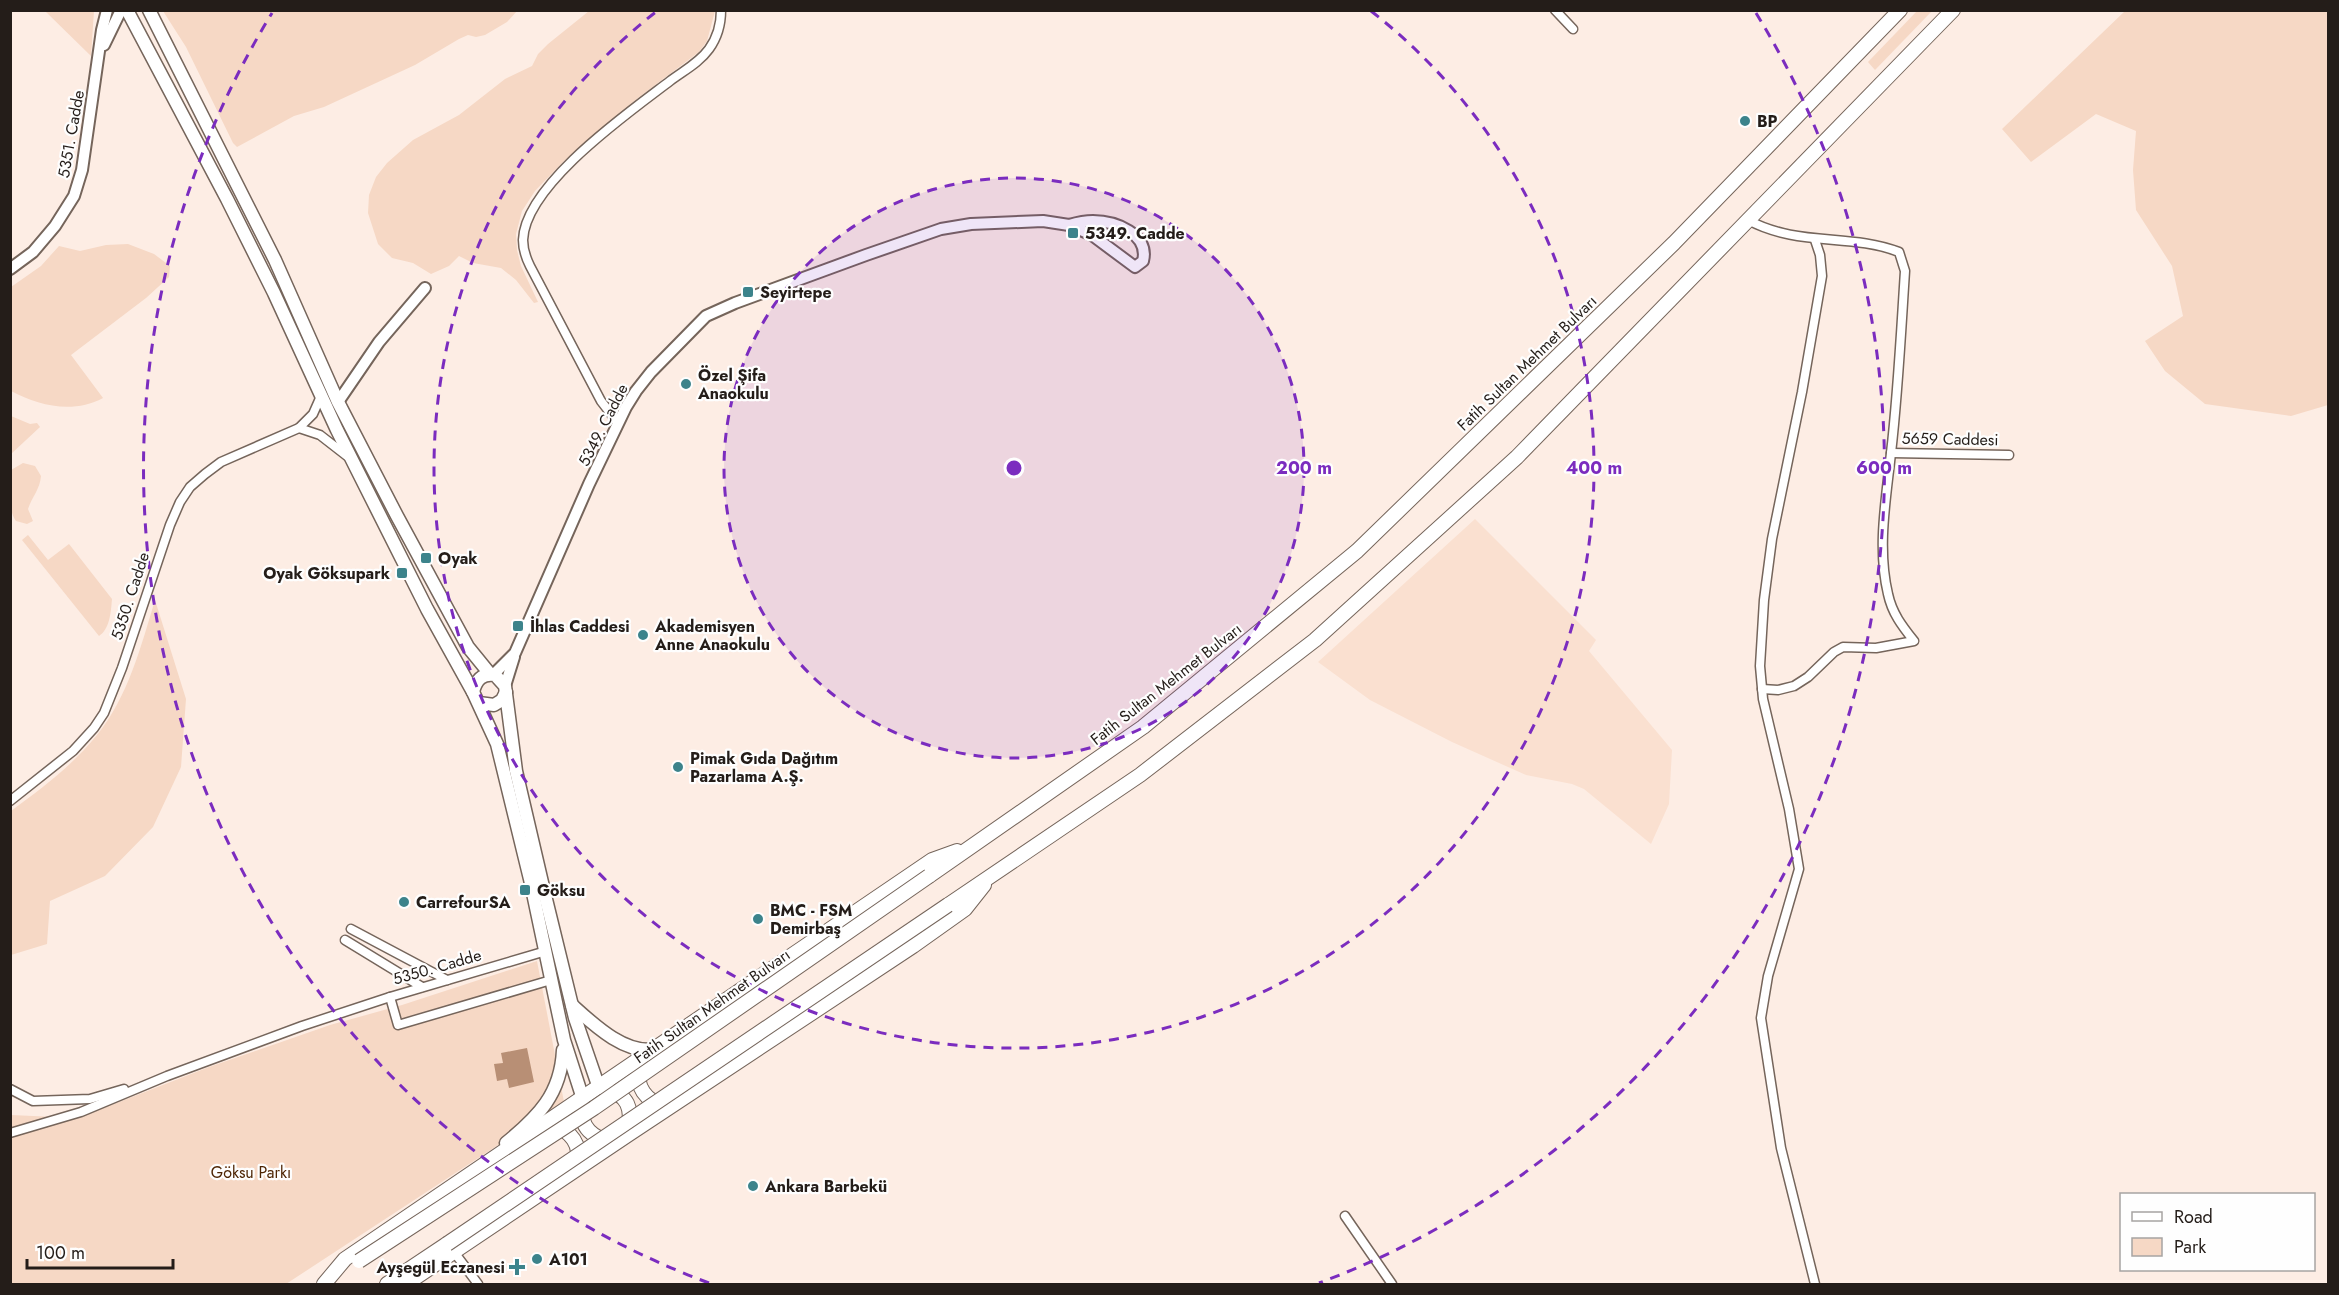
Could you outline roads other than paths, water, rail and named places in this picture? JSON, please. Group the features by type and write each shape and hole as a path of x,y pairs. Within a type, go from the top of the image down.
{"highway":[{"name":"Fatih Sultan Mehmet Bulvarı","path":"324,1284 594,1108 1143,727 1357,551 1674,243 1900,10"},
{"path":"387,1284 1140,775 1315,640 1517,457 1953,10"},
{"path":"324,1284 345,1259 932,860 974,845"},
{"path":"406,1284 922,940 965,909 993,874"},
{"path":"650,1053 638,1075 642,1091 655,1102 673,1106"},
{"path":"598,1088 619,1094 625,1099 631,1113 628,1134"},
{"path":"583,1099 582,1121 586,1129 591,1135 613,1145"},
{"path":"544,1125 561,1128 574,1140 578,1155 573,1172"}],"main road":[{"path":"152,12 275,260 338,402 448,614 468,647 492,674 500,678 506,688 516,771 572,1005 598,1088"},
{"path":"126,17 248,241 352,461 476,698 497,744 504,765 564,1040 583,1099"},
{"path":"476,698 480,677 492,674"},
{"path":"476,698 489,706 498,704 506,688"},
{"path":"572,1005 589,1022 631,1047 650,1053"},
{"path":"454,1187 530,1123 541,1110 562,1071 564,1040"}],"street":[{"name":"5351. Cadde","path":"10,269 33,252 48,235 74,196 82,170 107,10"},
{"path":"618,423 598,395 530,267 524,252 524,229 542,193 565,168 630,112 703,56 716,38 721,10"},
{"path":"1555,10 1573,29"},
{"name":"5351. Cadde","path":"101,51 126,17"},
{"path":"1748,220 1766,230 1815,240 1884,247 1899,252 1905,271 1891,453 1884,504 1883,566 1892,607 1899,622 1914,641 1876,648 1843,647 1794,686 1778,690 1762,689"},
{"name":"5349. Cadde","path":"492,674 515,654 589,484 636,391 651,372 706,316 722,308 941,229 970,225 1025,222 1069,225 1093,221 1122,227 1140,242 1144,251 1143,261 1135,267 1092,235 1069,225"},
{"path":"1815,240 1820,255 1822,276 1771,549 1763,611 1760,666 1762,689 1789,809 1798,869 1768,976 1761,1018 1781,1148 1815,1284"},
{"path":"338,402 379,342 425,288"},
{"name":"5350. Cadde","path":"10,801 73,751 94,728 104,712 122,668 170,525 180,502 190,488 221,462 299,428 313,414 320,392"},
{"path":"299,428 320,435 352,461"},
{"name":"5659 Caddesi","path":"1891,453 2009,455"},
{"path":"506,688 515,654"},
{"path":"351,929 447,980"},
{"path":"345,940 422,987"},
{"name":"5350. Cadde","path":"10,1133 81,1112 167,1076 302,1026 422,987 546,951"},
{"path":"390,997 398,1025 552,980"},
{"name":"5350. Cadde","path":"10,1089 33,1101 90,1099 167,1076"},
{"path":"1345,1216 1392,1284"},
{"path":"454,1252 478,1284"}],"place":[{"name":"BP","path":"1745,121"},
{"name":"5349. Cadde","path":"1073,233"},
{"name":"Seyirtepe","path":"748,292"},
{"name":"Özel Şifa Anaokulu","path":"686,384"},
{"name":"Oyak","path":"426,558"},
{"name":"Oyak Göksupark","path":"402,573"},
{"name":"İhlas Caddesi","path":"518,626"},
{"name":"Akademisyen Anne Anaokulu","path":"643,635"},
{"name":"Pimak Gıda Dağıtım Pazarlama A.Ş.","path":"678,767"},
{"name":"Göksu","path":"525,890"},
{"name":"CarrefourSA","path":"404,902"},
{"name":"BMC - FSM Demirbaş","path":"758,919"},
{"name":"Ankara Barbekü","path":"753,1186"},
{"name":"A101","path":"537,1259"},
{"name":"Ayşegül Eczanesi","path":"517,1267"}],"park label":[{"name":"Göksu Parkı","path":"251,1172"}]}
